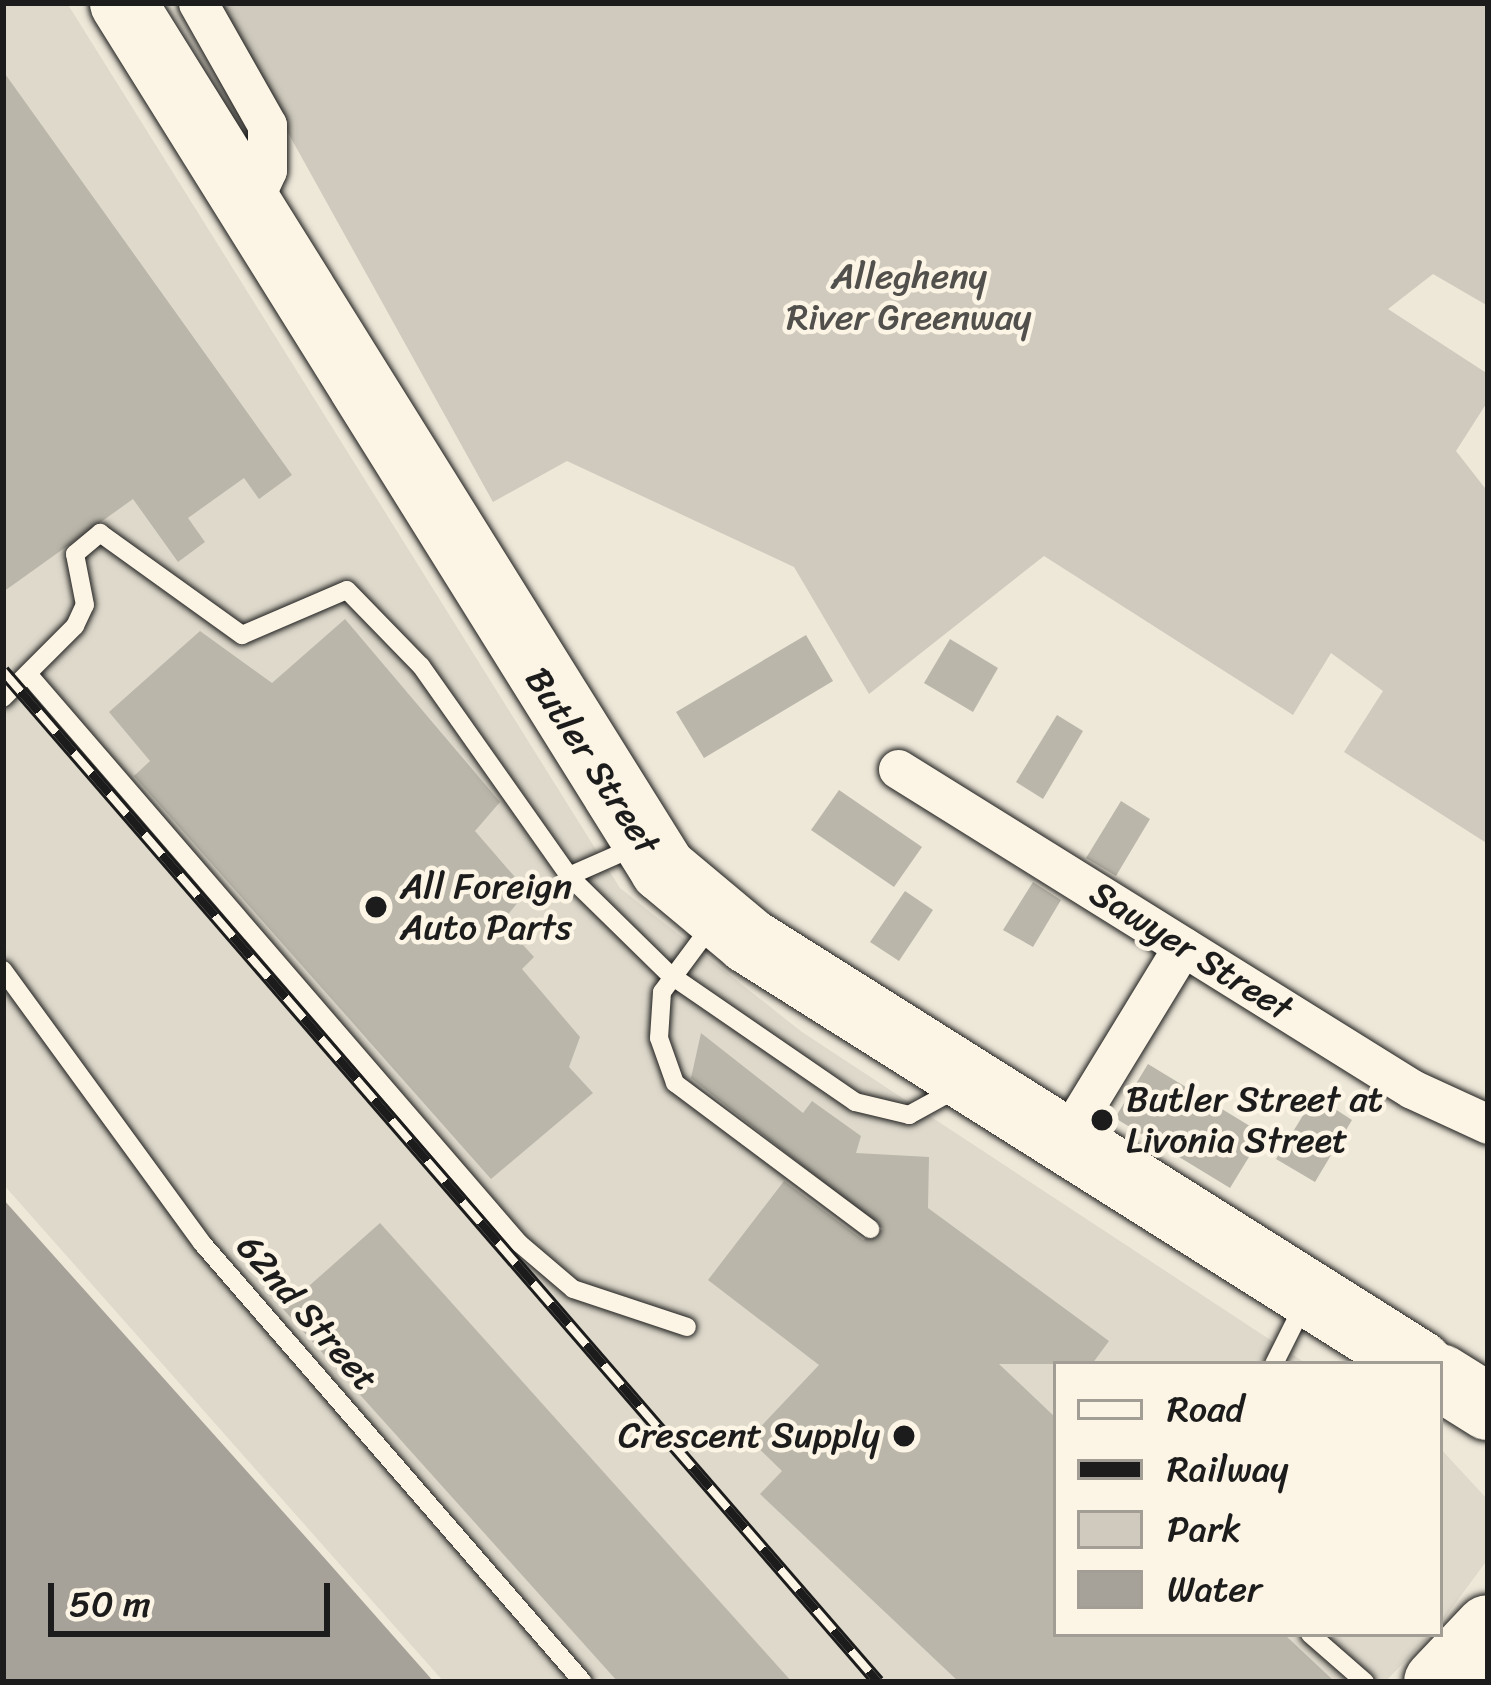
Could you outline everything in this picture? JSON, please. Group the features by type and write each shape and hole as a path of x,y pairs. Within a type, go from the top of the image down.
{"highway":[{"name":"Butler Street","path":"123,3 641,844 717,919 1415,1361"},
{"path":"1437,1682 1488,1628"}],"street":[{"path":"197,3 267,125 267,170 249,209"},
{"name":"Sawyer Street","path":"898,769 1183,946 1488,1124"},
{"path":"1064,1141 1183,946"}],"lane":[{"path":"3,698 75,626 85,605 75,554 100,532 242,635 331,592 365,599 527,802 569,876 669,974 886,1115 928,1108 969,1081"},
{"path":"28,674 519,1243 573,1289 687,1327"},
{"path":"569,876 641,844"},
{"path":"717,919 669,974 659,1038 675,1083 870,1229"},
{"name":"62nd Street","path":"3,970 202,1243 583,1682"},
{"path":"1276,1361 1309,1294"},
{"path":"1313,1637 1365,1682"}],"shaded area":[{"path":"3,3 67,3 620,888 802,1032 1302,1361 1053,1361 1053,1637 1428,1637 1385,1682 444,1682 3,1184"},
{"path":"1443,1451 1488,1500 1488,1559 1443,1620"}],"green space":[{"name":"Allegheny River Greenway","path":"216,3 1488,3 1488,306 1433,274 1388,309 1488,374 1488,401 1456,451 1488,492 1488,844 1344,752 1383,691 1331,653 1293,715 1044,556 869,694 794,567 567,461 493,502"}],"water":[{"path":"3,1199 320,1553 434,1682 3,1682"}],"building":[{"path":"3,71 292,475 259,499 244,478 188,518 205,542 178,562 133,499 3,592"},
{"name":"All Foreign Auto Parts","path":"345,619 500,802 475,831 527,891 502,922 534,957 522,969 580,1037 569,1067 593,1093 491,1179 134,776 150,761 109,712 200,631 272,683"},
{"path":"806,635 833,681 704,758 676,712"},
{"path":"950,639 998,668 973,712 924,683"},
{"path":"1057,715 1083,731 1043,799 1016,782"},
{"path":"839,790 922,847 894,887 811,830"},
{"path":"1121,801 1150,819 1116,876 1086,858"},
{"path":"1033,882 1061,900 1033,947 1003,930"},
{"path":"905,891 933,910 899,961 870,942"},
{"name":"Crescent Supply","path":"701,1033 803,1113 812,1101 861,1136 856,1153 929,1157 928,1208 1109,1341 1094,1361 999,1364 1053,1415 1053,1637 1287,1637 1335,1682 959,1682 760,1494 782,1471 749,1439 819,1365 708,1280 784,1181 863,1240 883,1229 691,1078"},
{"path":"1148,1064 1263,1134 1230,1188 1115,1118"},
{"path":"1315,1096 1352,1120 1315,1182 1276,1159"},
{"path":"380,1223 792,1682 618,1682 283,1309"}],"railway":[{"path":"3,671 878,1682"}],"place":[{"name":"All Foreign Auto Parts","path":"376,907"},
{"name":"Butler Street at Livonia Street","path":"1102,1120"},
{"name":"Crescent Supply","path":"904,1436"}]}
